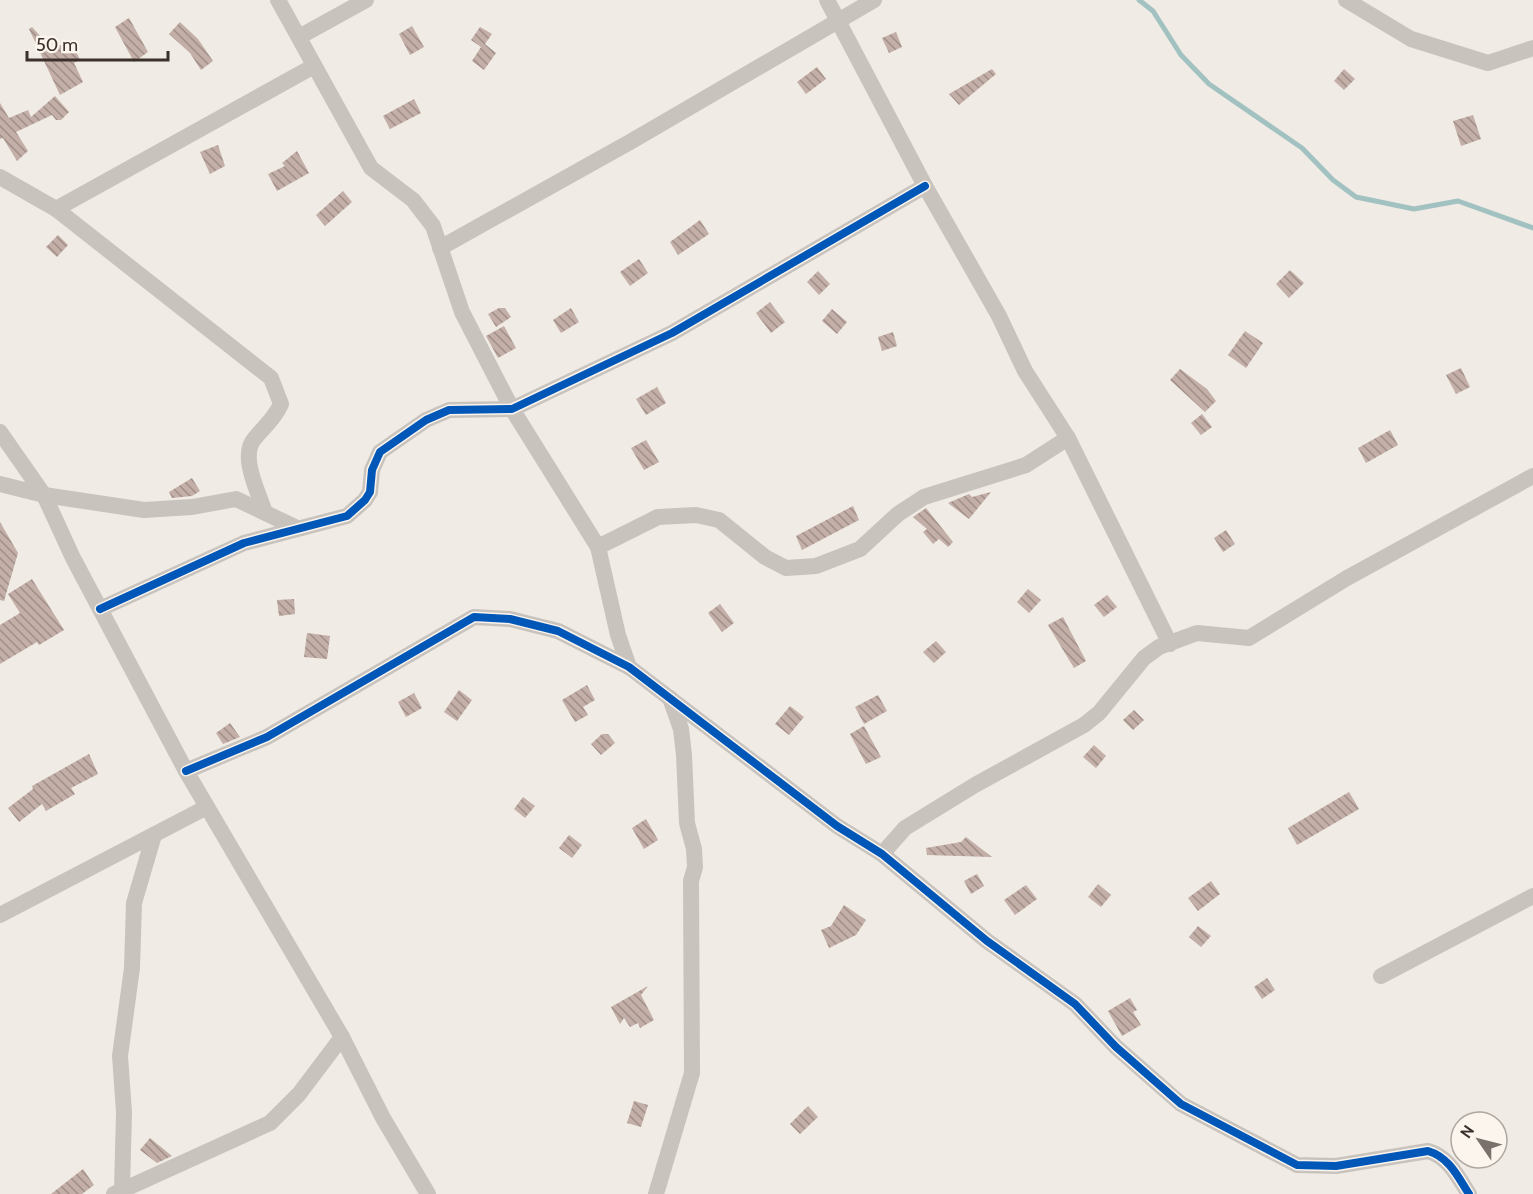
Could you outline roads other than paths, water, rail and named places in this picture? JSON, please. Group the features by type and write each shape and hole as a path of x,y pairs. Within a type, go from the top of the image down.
{"street":[{"path":"278,0 371,168 413,200 433,226 462,312 512,409 598,547 618,635 629,667"},
{"path":"299,37 366,0"},
{"path":"827,0 925,186 999,316 1025,371 1068,438 1170,644"},
{"path":"440,248 630,142 874,0"},
{"path":"1346,0 1411,39 1488,63 1533,48"},
{"path":"56,209 314,66"},
{"path":"0,177 56,209 271,378 281,404 277,413 249,445 248,451 264,510"},
{"path":"100,609 244,543 347,516 370,492 372,470 380,452 426,420 449,410 512,409 672,333 925,186"},
{"path":"0,432 44,495 100,609 186,771 342,1037 383,1118 428,1194"},
{"path":"598,547 658,516 696,515 719,520 765,557 786,568 816,566 860,549 898,514 924,497 1026,465 1068,438"},
{"path":"882,854 905,828 975,785 1084,724 1099,713 1144,658 1197,633 1249,638 1347,578 1533,476"},
{"path":"0,484 44,495 144,510 192,507 236,499 264,510 297,528"},
{"path":"186,771 267,737 474,617 510,619 558,631 629,667 837,826 882,854 987,941 1075,1004 1116,1047 1180,1104 1297,1165 1336,1166 1428,1151 1438,1154 1446,1160 1469,1194"},
{"path":"656,1194 692,1073 691,881 695,867 694,849 687,823 681,729 670,698"},
{"path":"0,915 207,807"},
{"path":"154,835 134,903 132,968 120,1056 124,1112 118,1192 270,1123 299,1094 342,1037"},
{"path":"1381,976 1533,896"}],"waterway":[{"path":"1139,0 1153,11 1181,55 1209,84 1302,148 1333,180 1356,197 1414,209 1458,201 1533,228"}]}
